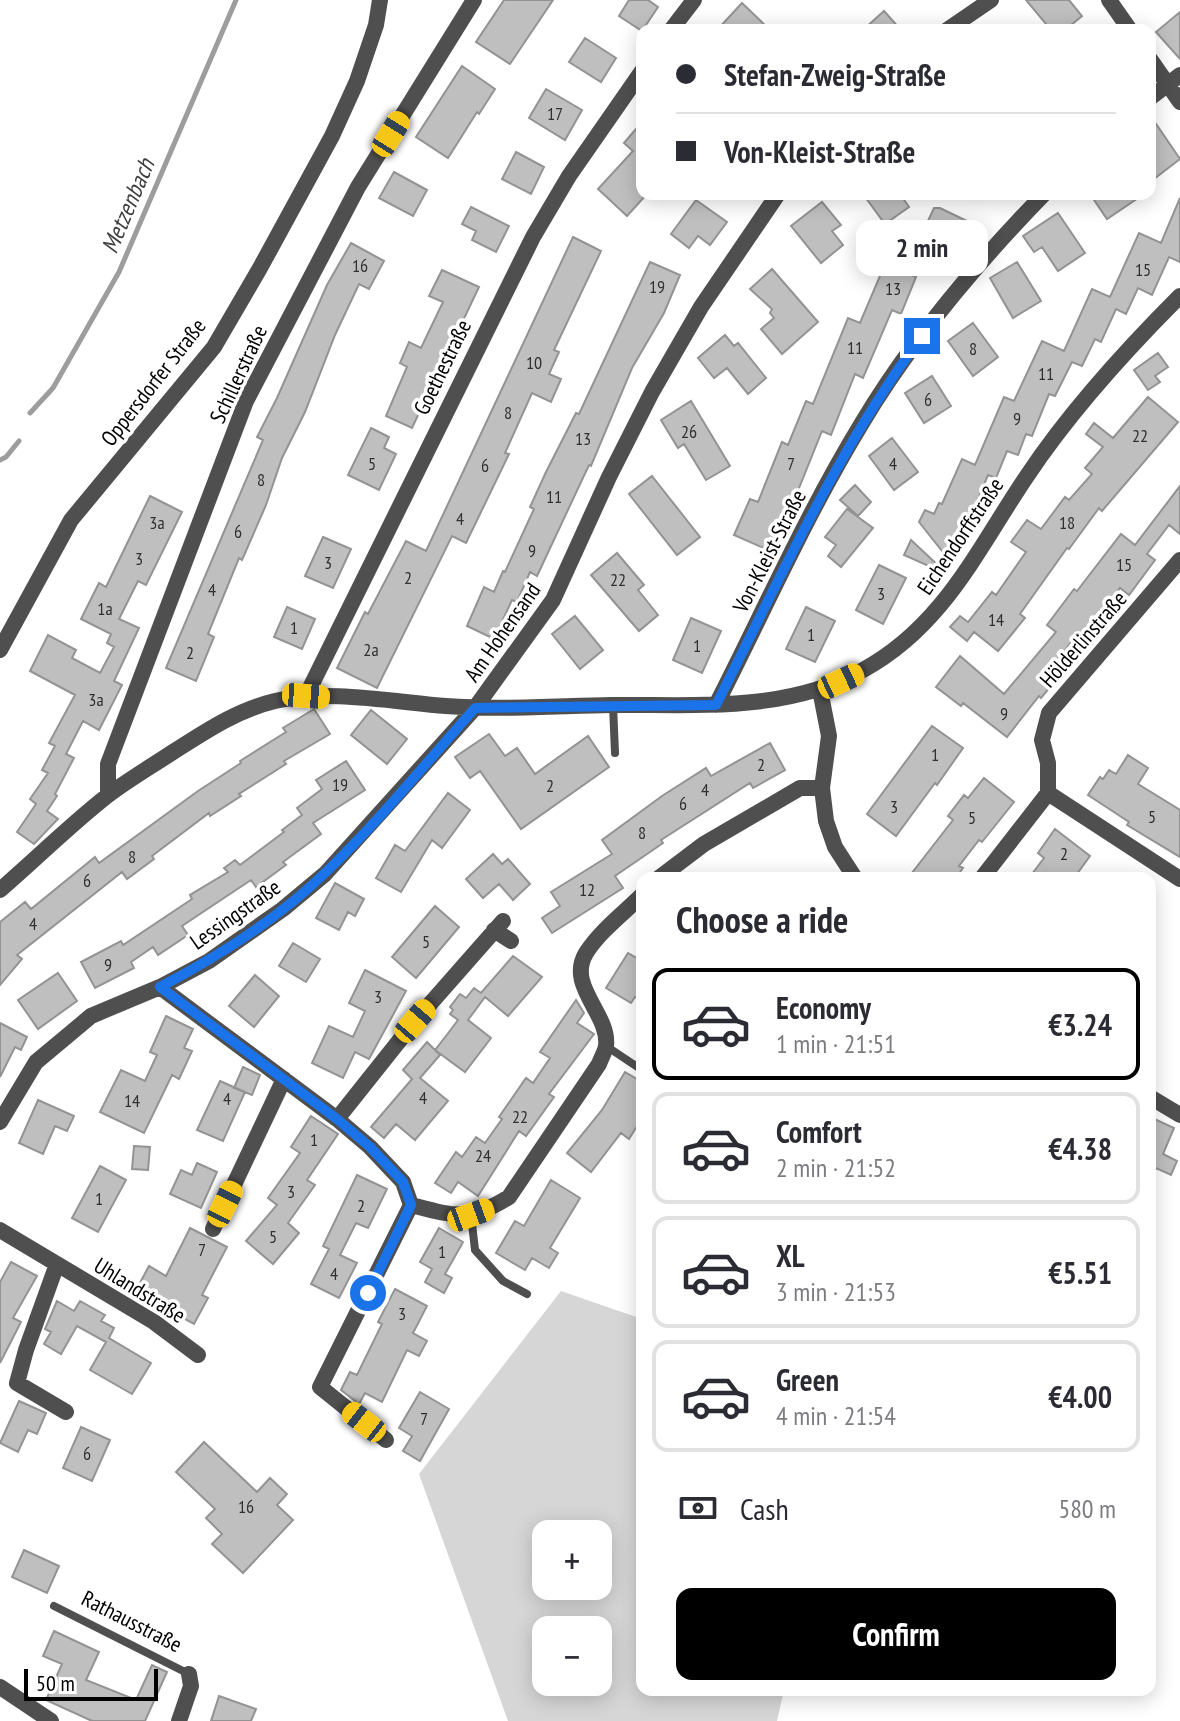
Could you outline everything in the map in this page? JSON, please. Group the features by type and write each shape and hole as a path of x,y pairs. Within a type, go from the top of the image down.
{"street":[{"name":"Oppersdorfer Straße","path":"0,650 71,520 214,347 332,136 376,25 380,0"},
{"name":"Schillerstraße","path":"108,795 108,764 246,401 358,187 474,0"},
{"path":"676,24 694,0"},
{"path":"956,24 991,0"},
{"path":"1109,0 1126,24"},
{"path":"1156,64 1173,79 1180,102"},
{"path":"1156,93 1173,79"},
{"name":"Goethestraße","path":"306,696 533,237 569,176 636,80"},
{"name":"Am Hohensand","path":"0,890 108,795 214,725 242,711 306,696 475,708 553,600 652,392 701,307 774,200"},
{"name":"Von-Kleist-Straße","path":"716,705 831,477 863,421 957,290 1039,200"},
{"name":"Eichendorffstraße","path":"475,708 716,705 787,699 820,690 882,659 936,613 959,584 1028,474 1078,408 1180,296"},
{"name":"Hölderlinstraße","path":"1048,793 1048,763 1042,740 1049,713 1180,560"},
{"path":"820,690 829,736 822,788 826,821 835,847 851,872"},
{"name":"Lessingstraße","path":"0,1122 36,1062 91,1016 160,987 209,961 283,909 325,874 475,708"},
{"path":"667,872 704,844 800,788 822,788"},
{"path":"987,872 1048,793 1180,879"},
{"path":"411,1205 442,1213 471,1215 492,1208 509,1197 599,1064 606,1046 604,1029 584,987 581,971 584,956 636,901"},
{"path":"337,1119 415,1021 498,926 511,941"},
{"path":"160,987 337,1119 370,1147 403,1182 411,1205 320,1387 386,1440"},
{"path":"213,1229 284,1079"},
{"path":"1156,1101 1180,1115"},
{"name":"Uhlandstraße","path":"0,1230 154,1322 198,1355"},
{"path":"57,1264 17,1383 66,1412"},
{"name":"Rathausstraße","path":"179,1721 191,1686 189,1674"},
{"path":"0,1687 51,1721"}],"lane":[{"path":"613,705 615,753"},
{"path":"606,1046 636,1066"},
{"path":"471,1215 475,1250 503,1281 527,1294"},
{"name":"Rathausstraße","path":"54,1606 189,1674"}],"shaded area":[{"path":"561,1291 636,1317 636,1696 783,1696 777,1721 508,1721 419,1474"}],"building":[{"path":"504,0 553,0 510,64 476,42"},
{"path":"629,0 648,0 658,7 647,24 636,24 636,27 619,16"},
{"path":"1026,0 1069,0 1082,16 1072,24 1046,24"},
{"path":"742,3 764,24 723,24"},
{"path":"884,11 896,24 870,24"},
{"path":"1180,12 1180,59 1156,32"},
{"path":"585,38 616,58 601,82 569,62"},
{"path":"462,66 495,89 448,158 416,137"},
{"path":"546,89 582,110 565,140 529,118"},
{"path":"1156,124 1180,159 1156,177"},
{"path":"636,129 636,200 641,200 627,216 598,189 633,151 624,143"},
{"path":"516,152 544,167 531,194 502,179"},
{"path":"394,172 427,190 413,216 379,198"},
{"path":"1180,198 1180,262 1169,257 1152,295 1138,288 1126,314 1116,309 1101,342 1095,339 1082,366 1072,362 1055,396 1049,394 1032,436 1026,434 1018,455 1007,451 996,478 988,475 961,540 954,537 946,556 919,522 925,510 934,514 939,503 942,504 962,459 975,465 1004,397 1014,401 1042,341 1064,351 1092,289 1110,297 1139,233 1161,243"},
{"path":"696,200 727,222 710,245 698,236 689,248 671,234"},
{"path":"867,200 904,200 909,207 885,224"},
{"path":"1094,200 1135,200 1107,219"},
{"path":"822,202 841,225 832,231 843,245 821,263 791,226"},
{"path":"471,207 509,226 496,252 472,240 476,231 462,224"},
{"path":"934,208 967,221 952,253 920,238"},
{"path":"1058,213 1085,253 1058,271 1042,247 1034,252 1023,236"},
{"path":"573,237 601,251 554,350 559,352 549,374 561,379 551,402 532,393 505,453 509,454 466,543 452,536 377,688 337,668 406,541 426,551"},
{"path":"351,243 384,261 369,289 359,284 335,335 305,412 282,458 266,505 242,560 239,558 208,634 214,637 196,681 166,668 263,440 257,437 327,285"},
{"path":"650,262 680,275 664,313 632,368 591,466 537,576 530,572 517,602 512,600 494,639 467,626 484,587 494,592 505,572 534,509 530,507 546,472 576,413 579,414"},
{"path":"1017,262 1041,301 1013,318 990,278"},
{"path":"885,264 916,277 901,314 892,310 863,378 855,374 831,435 822,431 797,493 794,492 768,550 734,535 750,499 758,502 782,442 788,445 806,401 813,404 848,318 860,323"},
{"path":"772,269 818,322 782,354 761,329 774,318 770,313 772,309 750,289"},
{"path":"442,270 479,287 412,428 386,416 407,367 400,363 409,342 421,348 443,302 429,296"},
{"path":"973,323 998,357 973,376 948,341"},
{"path":"725,335 734,346 738,343 766,378 748,394 727,368 714,378 698,358"},
{"path":"1158,353 1168,367 1155,376 1160,382 1148,390 1134,370"},
{"path":"932,376 951,406 924,423 905,393"},
{"path":"1148,397 1178,422 1102,511 1099,508 1067,548 1020,614 1025,618 998,651 974,632 967,641 950,627 960,616 968,622 992,592 996,595 1026,552 1011,542 1027,520 1041,529 1065,497 1069,500 1092,474 1085,468 1103,447 1086,434 1094,423 1113,438"},
{"path":"691,401 730,466 706,480 684,444 678,448 661,420"},
{"path":"371,428 389,437 384,448 396,454 379,490 348,475"},
{"path":"892,438 918,472 894,490 869,456"},
{"path":"652,476 700,537 677,555 629,494"},
{"path":"855,485 871,502 858,516 840,500"},
{"path":"1180,486 1180,534 1169,525 1147,554 1155,560 1129,595 1120,588 1103,611 1108,614 1088,641 1077,634 1057,661 1066,668 1007,737 963,703 961,706 936,687 960,656 1004,694 1056,632 1047,625 1074,589 1077,591 1121,534 1135,545"},
{"path":"150,496 182,512 146,585 138,581 119,619 139,628 114,681 122,685 99,730 83,721 66,754 74,758 47,811 58,819 34,844 17,832 36,804 30,799 48,773 42,770 55,746 49,743 75,695 30,671 48,635 76,650 72,658 100,673 114,647 107,643 111,634 81,619 99,583 106,587"},
{"path":"847,509 873,528 841,567 828,556 836,545 825,537"},
{"path":"323,537 351,549 333,588 305,576"},
{"path":"911,540 943,570 942,572 904,555"},
{"path":"617,553 644,585 638,590 658,615 639,631 591,575"},
{"path":"879,565 906,578 883,624 856,610"},
{"path":"287,607 315,619 302,649 274,637"},
{"path":"806,607 835,621 815,662 786,649"},
{"path":"575,616 603,650 580,669 552,634"},
{"path":"691,618 721,631 702,673 673,660"},
{"path":"314,709 330,734 284,761 286,764 239,794 241,796 210,816 209,813 127,879 122,872 17,955 22,959 0,985 0,922 25,902 31,909 95,857 99,863 240,761 286,732 283,728"},
{"path":"371,710 407,739 387,764 351,735"},
{"path":"932,726 963,748 896,836 867,814"},
{"path":"489,734 505,756 517,748 535,774 588,736 609,767 521,829 480,771 470,778 455,757"},
{"path":"770,743 785,770 753,788 750,783 661,840 663,843 615,876 623,888 552,933 542,918 560,906 551,892 612,854 602,840 706,768 711,776"},
{"path":"1128,755 1148,768 1138,784 1180,810 1180,857 1127,825 1129,822 1088,795 1109,770 1116,774"},
{"path":"346,761 365,790 313,823 321,834 256,887 251,880 182,926 188,935 158,955 153,947 131,962 134,968 95,988 81,962 121,941 123,945 192,899 190,895 228,872 224,868 235,860 240,865 284,832 282,830 302,815 297,808 322,789 316,780"},
{"path":"984,778 1014,802 959,866 963,868 960,872 913,872 953,820 948,816 964,795 968,798"},
{"path":"448,793 470,810 442,848 432,840 401,892 376,878 395,845 405,851"},
{"path":"1055,829 1090,856 1078,872 1034,872 1044,858 1038,853"},
{"path":"493,854 502,864 508,859 530,884 513,900 499,884 483,898 466,879"},
{"path":"335,883 364,899 355,916 348,912 339,930 316,918"},
{"path":"435,906 459,927 416,978 392,957"},
{"path":"293,943 320,959 306,982 279,966"},
{"path":"628,953 636,958 636,998 631,1003 606,988"},
{"path":"513,956 542,977 508,1016 485,997 468,1020 491,1038 465,1072 435,1050 458,1020 450,1014 453,1010 450,1007 460,994 466,998 474,988 481,993"},
{"path":"365,970 406,991 369,1059 355,1052 343,1078 312,1063 329,1026 353,1037 365,1011 349,1003"},
{"path":"58,973 77,1001 38,1029 18,1000"},
{"path":"255,975 279,996 254,1027 229,1006"},
{"path":"576,1000 584,1013 577,1023 594,1034 549,1094 554,1097 526,1136 519,1131 478,1196 458,1182 451,1193 435,1183 456,1152 462,1157 476,1137 485,1143 526,1078 533,1083 550,1058 540,1052"},
{"path":"166,1016 193,1029 184,1048 192,1051 179,1079 172,1075 144,1133 100,1112 121,1070 145,1081 157,1055 150,1052"},
{"path":"0,1023 27,1037 21,1050 15,1047 0,1077"},
{"path":"427,1042 440,1055 420,1078 448,1101 415,1140 396,1124 384,1138 371,1127 412,1079 403,1070"},
{"path":"243,1067 260,1075 252,1095 234,1088"},
{"path":"625,1072 636,1078 636,1128 629,1139 621,1133 591,1172 567,1153 602,1110"},
{"path":"220,1081 245,1092 223,1141 197,1130"},
{"path":"38,1100 74,1116 67,1131 55,1126 43,1154 19,1143"},
{"path":"311,1116 338,1134 307,1180 315,1185 288,1223 299,1233 273,1264 246,1241 277,1205 268,1198 300,1153 291,1147"},
{"path":"1156,1120 1174,1128 1163,1154 1177,1161 1171,1175 1156,1168"},
{"path":"134,1146 150,1147 148,1170 132,1169"},
{"path":"197,1163 217,1172 201,1208 170,1194 181,1170 192,1175"},
{"path":"100,1166 126,1180 98,1232 72,1218"},
{"path":"357,1175 387,1189 368,1228 356,1223 340,1255 357,1263 339,1298 311,1284 329,1249 323,1246"},
{"path":"551,1180 580,1198 550,1248 558,1253 549,1268 532,1258 525,1270 496,1253 515,1221 524,1226"},
{"path":"190,1228 227,1247 202,1295 208,1298 194,1324 135,1292 149,1266 166,1276"},
{"path":"439,1228 463,1242 445,1274 452,1278 444,1293 425,1282 432,1269 420,1262"},
{"path":"11,1262 37,1276 13,1318 21,1322 0,1363 0,1282"},
{"path":"395,1289 427,1306 413,1333 427,1341 419,1356 407,1350 382,1402 365,1393 359,1404 341,1390 350,1372 357,1375"},
{"path":"57,1301 74,1311 80,1301 105,1315 101,1321 114,1328 109,1338 151,1363 132,1394 90,1370 106,1342 77,1326 61,1354 44,1344 51,1332 45,1329"},
{"path":"420,1392 449,1409 420,1461 403,1451 412,1436 399,1428"},
{"path":"19,1401 46,1413 37,1434 28,1430 18,1452 0,1443"},
{"path":"81,1427 110,1440 92,1481 63,1468"},
{"path":"204,1442 257,1492 270,1478 287,1494 277,1505 293,1520 243,1573 212,1544 222,1534 206,1518 215,1509 176,1472"},
{"path":"24,1550 59,1566 47,1593 12,1577"},
{"path":"54,1631 99,1652 86,1680 136,1700 152,1665 167,1672 145,1721 92,1721 46,1700 62,1664 43,1656"},
{"path":"219,1696 256,1709 251,1721 211,1721"}],"waterway":[{"name":"Metzenbach","path":"30,413 53,388 119,272 236,0"},
{"name":"Metzenbach","path":"0,460 19,441"}],"route":[{"path":"368,1293 411,1205 403,1182 370,1147 337,1119 160,987 209,961 283,909 325,874 475,708 716,705 831,477 863,421 922,336"}]}
